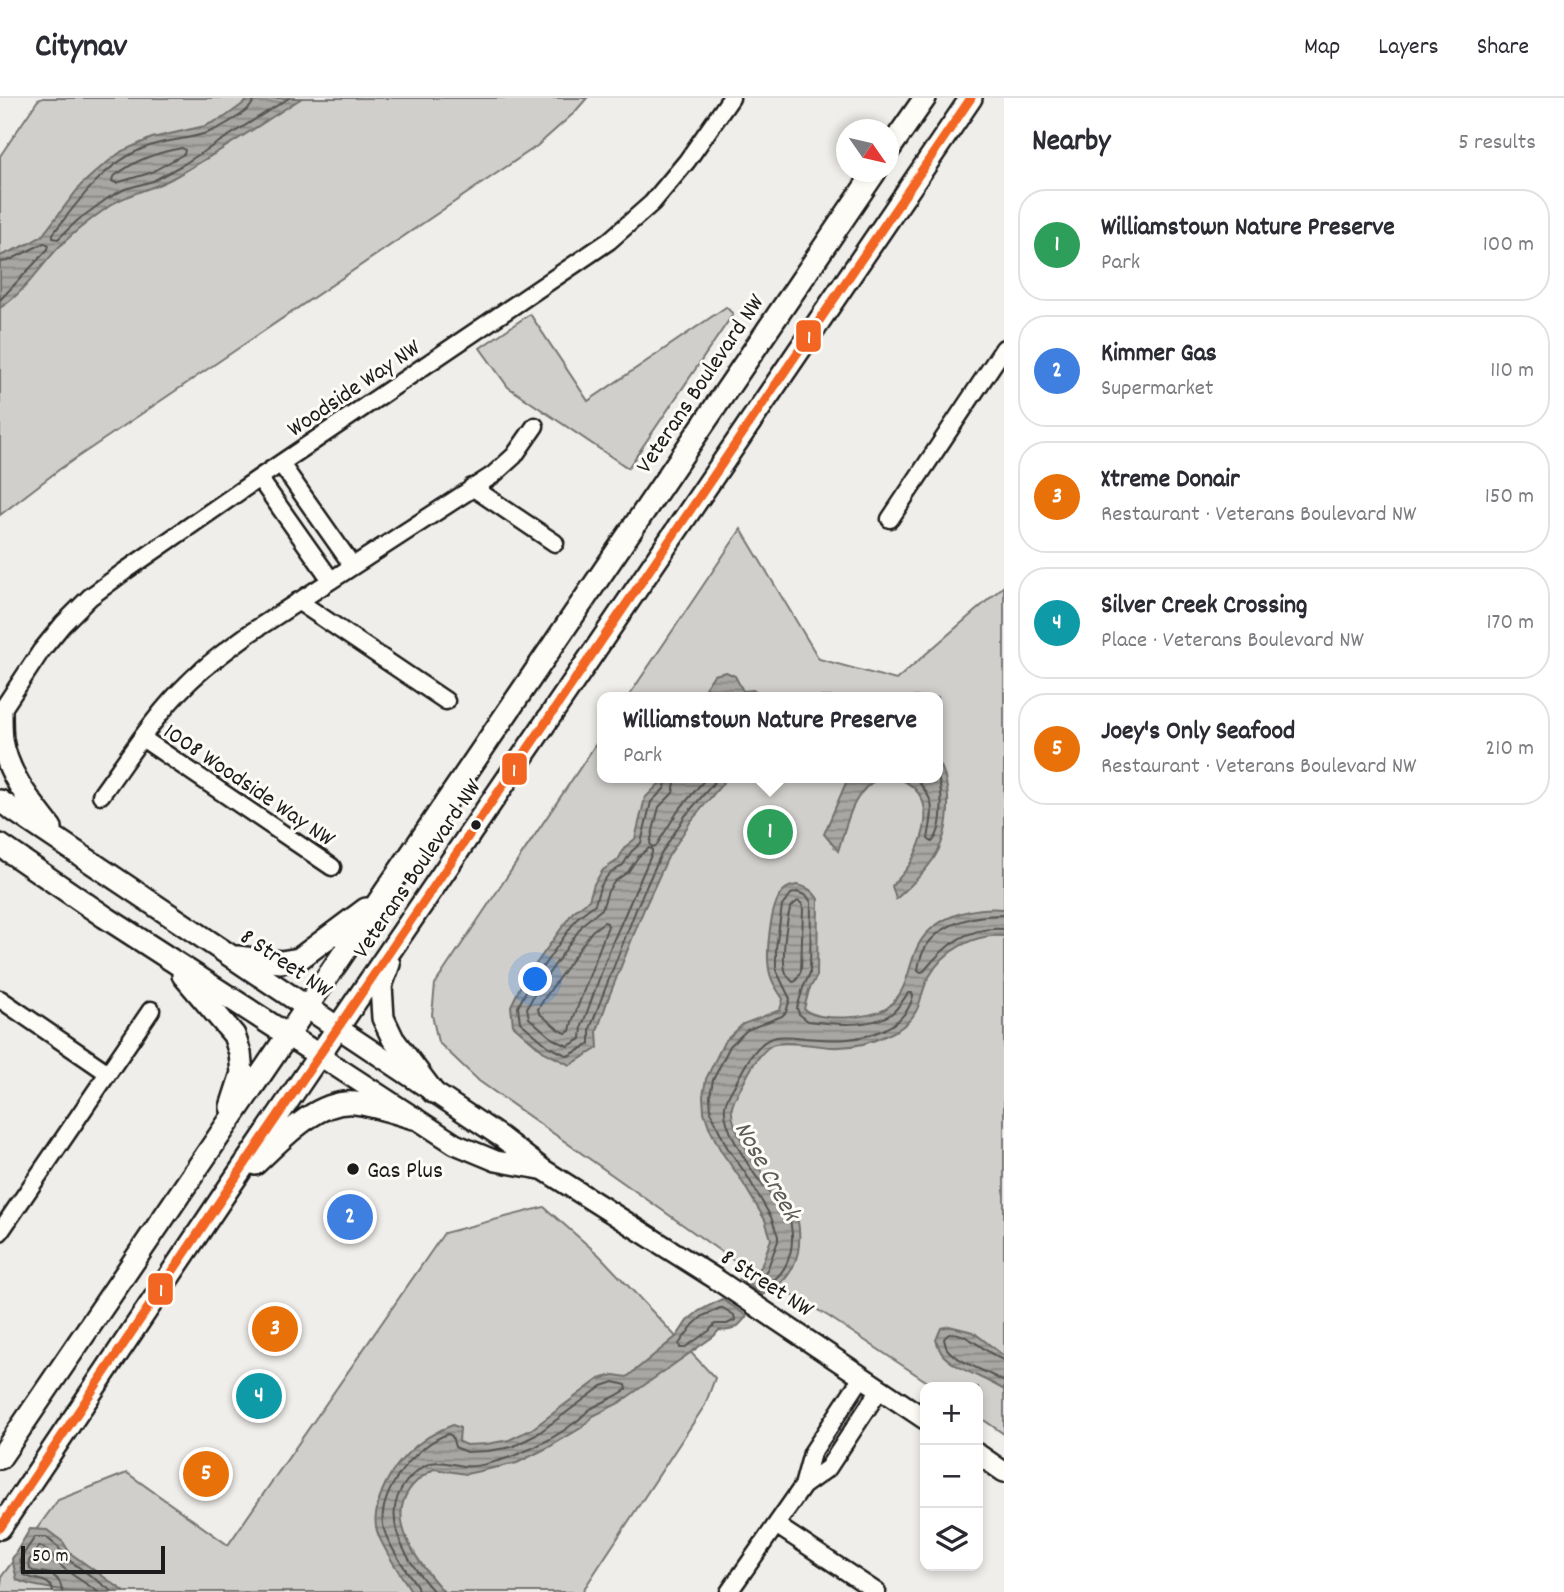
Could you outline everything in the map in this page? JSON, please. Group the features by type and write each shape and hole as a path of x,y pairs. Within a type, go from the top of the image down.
{"main road":[{"path":"899,135 925,98"},
{"name":"Veterans Boulevard NW","path":"0,1528 971,98"},
{"name":"Veterans Boulevard NW","path":"0,1458 868,182"},
{"path":"0,712 2,739 13,776 63,843"},
{"name":"8 Street NW","path":"0,801 338,1028"},
{"name":"8 Street NW","path":"0,845 105,917 320,1056"},
{"path":"231,956 281,962 299,959 379,900"},
{"path":"399,940 381,986 383,1018 393,1039 433,1092"},
{"path":"168,958 234,1035 240,1052 242,1073 223,1130"},
{"path":"230,1186 304,1120 329,1106 354,1103 414,1118"}],"street":[{"name":"Woodside Way NW","path":"0,712 41,651 90,597 259,478 609,242 652,203 687,162 731,98"},
{"path":"890,519 1004,348"},
{"name":"1008 Woodside Way NW","path":"101,795 170,702 212,661 250,633 507,464 535,426"},
{"path":"281,464 352,565"},
{"path":"259,478 331,580"},
{"path":"472,487 555,543"},
{"path":"298,601 446,701"},
{"name":"1008 Woodside Way NW","path":"142,738 332,867"},
{"path":"0,999 108,1073"},
{"path":"0,1232 151,1010"},
{"name":"8 Street NW","path":"338,1028 501,1137 544,1170 716,1279 920,1416"},
{"name":"8 Street NW","path":"320,1056 455,1144 496,1161 544,1170"},
{"path":"729,1592 803,1486 812,1453 862,1377"},
{"path":"803,1486 828,1468 880,1389"},
{"path":"983,1457 1004,1472"},
{"path":"776,1525 877,1592"}],"shaded area":[{"path":"587,98 537,146 60,469 0,515 0,156 38,100"},
{"path":"726,307 733,314 628,468 508,387 480,348 530,314 588,401"},
{"path":"741,529 819,659 896,680 1004,586 1004,1434 983,1419 983,1382 927,1382 828,1316 737,1263 479,1081 438,1042 432,1015 435,984 597,742 597,783 943,783 943,692 631,692"},
{"path":"544,1207 599,1255 715,1378 705,1405 582,1592 0,1592 2,1576 58,1500 127,1473 228,1545 444,1233"}],"water":[{"path":"251,98 302,98 188,170 108,207 65,241 24,288 0,308 0,256 42,236 81,185 100,168 122,151 152,138 205,126 225,117"},
{"path":"726,672 735,676 743,691 756,692 702,692 714,675"},
{"path":"943,772 948,814 942,843 936,855 919,877 896,899 892,886 908,867 924,828 924,805 907,783 943,783"},
{"path":"723,783 691,821 668,857 608,999 597,1031 598,1048 570,1065 544,1052 513,1025 511,1006 521,985 573,912 589,900 594,884 603,870 618,860 625,847 635,839 645,798 659,784"},
{"path":"846,783 871,783 852,809 838,851 824,834"},
{"path":"797,885 809,889 818,899 817,976 809,990 804,1009 820,1016 858,1017 880,1012 888,1007 902,989 922,939 931,929 953,916 978,909 1004,909 1004,936 982,937 971,941 942,959 927,981 913,1016 892,1033 867,1043 846,1047 777,1044 760,1055 734,1100 732,1115 751,1157 794,1211 799,1233 798,1252 790,1273 763,1295 740,1279 752,1275 761,1267 771,1239 765,1220 710,1129 704,1112 703,1096 706,1079 724,1042 743,1024 780,1010 783,999 770,974 770,932 774,908 782,892"},
{"path":"722,1299 747,1316 738,1326 719,1330 619,1403 593,1416 581,1428 517,1463 466,1474 434,1469 416,1482 406,1495 402,1524 415,1554 444,1592 412,1592 383,1546 376,1524 382,1491 396,1466 416,1446 453,1425 460,1428 459,1442 466,1445 509,1440 532,1429 599,1379 614,1375 627,1377 677,1336 687,1321 699,1311"},
{"path":"949,1326 973,1332 1004,1356 1004,1390 956,1365 943,1355 936,1340 941,1328"},
{"path":"30,1529 47,1530 63,1542 70,1553 125,1592 55,1589 17,1580 12,1559"}],"transit line":[{"name":"1","path":"0,1528 971,98"}],"place":[{"name":"Williamstown Nature Preserve","path":"770,832"},
{"name":"Gas Plus","path":"353,1169"},
{"name":"Kimmer Gas","path":"350,1217"},
{"name":"Xtreme Donair","path":"275,1329"},
{"name":"Silver Creek Crossing","path":"259,1396"},
{"name":"Joey's Only Seafood","path":"206,1474"}],"water label":[{"name":"Nose Creek","path":"769,1170"}]}
